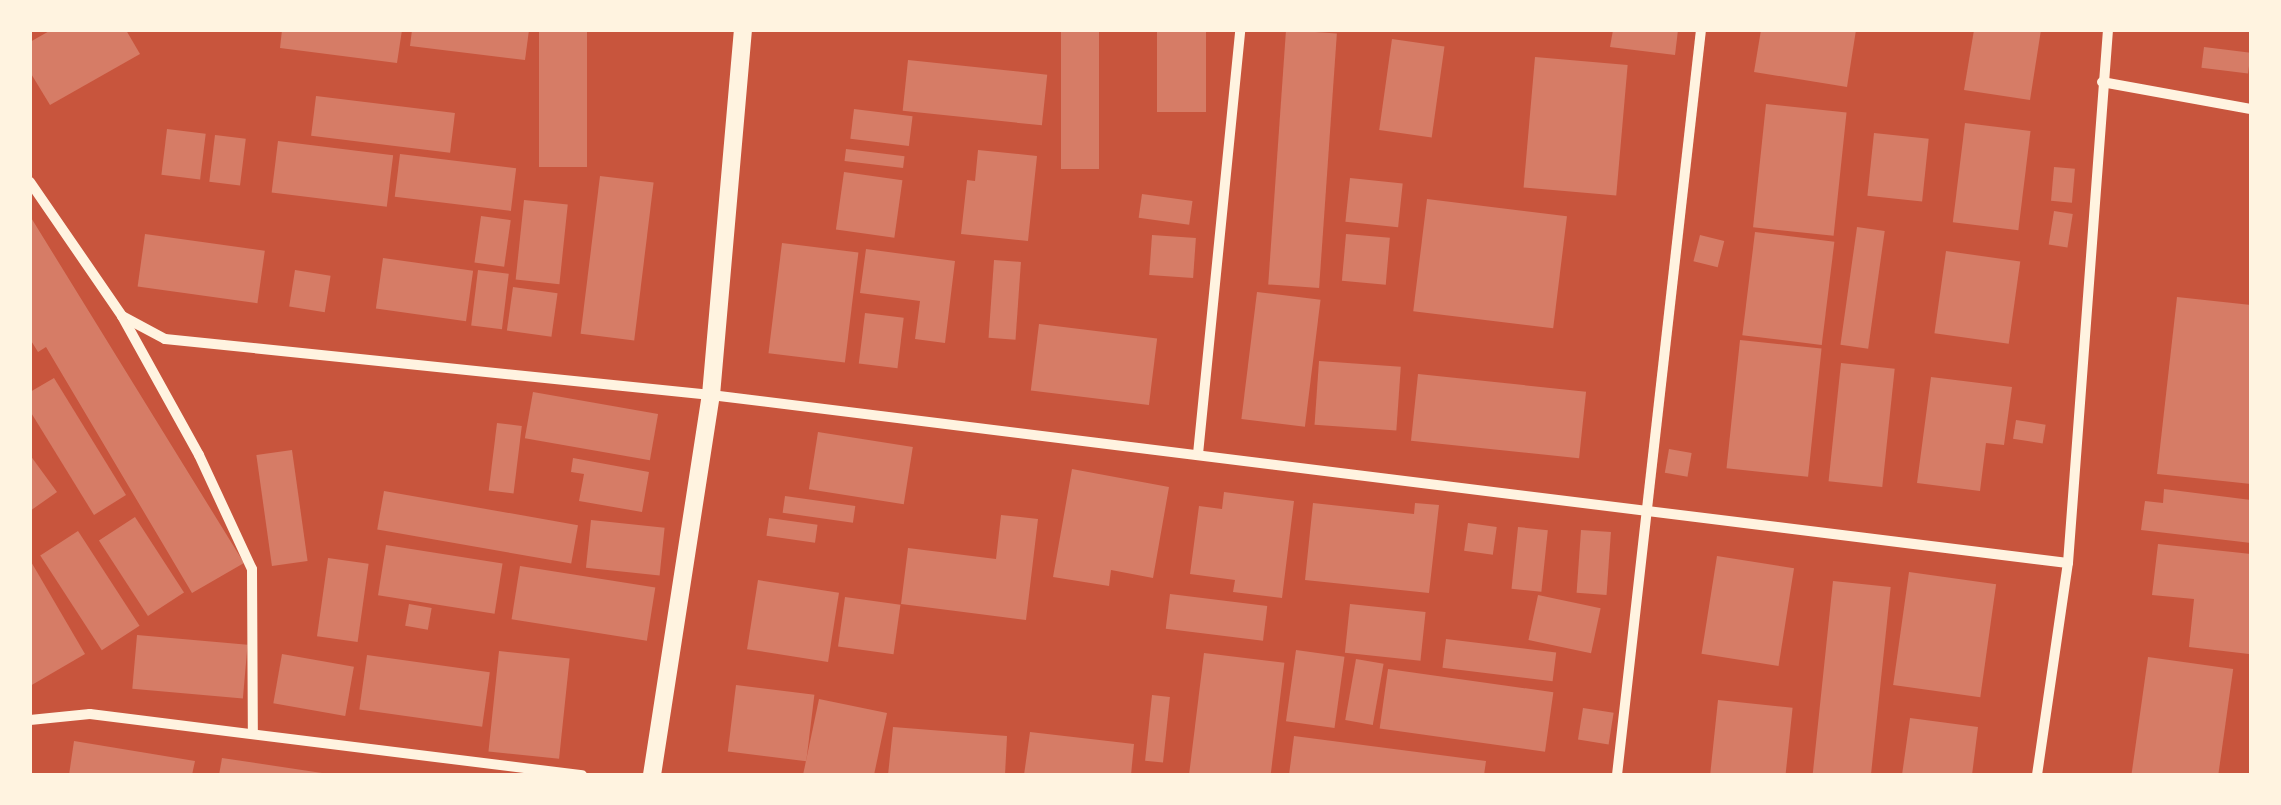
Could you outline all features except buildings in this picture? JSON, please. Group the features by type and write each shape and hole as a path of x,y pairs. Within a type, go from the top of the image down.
{"street":[{"path":"652,775 711,394 743,30"},
{"path":"1198,454 1240,30"},
{"path":"1617,775 1642,510 1701,30"},
{"path":"2037,775 2068,563 2108,30"},
{"path":"2102,82 2251,109"},
{"path":"30,182 122,316 199,455 252,569 254,734"},
{"path":"122,316 165,339 711,394 2068,563"},
{"path":"30,720 90,714 582,775"}]}
